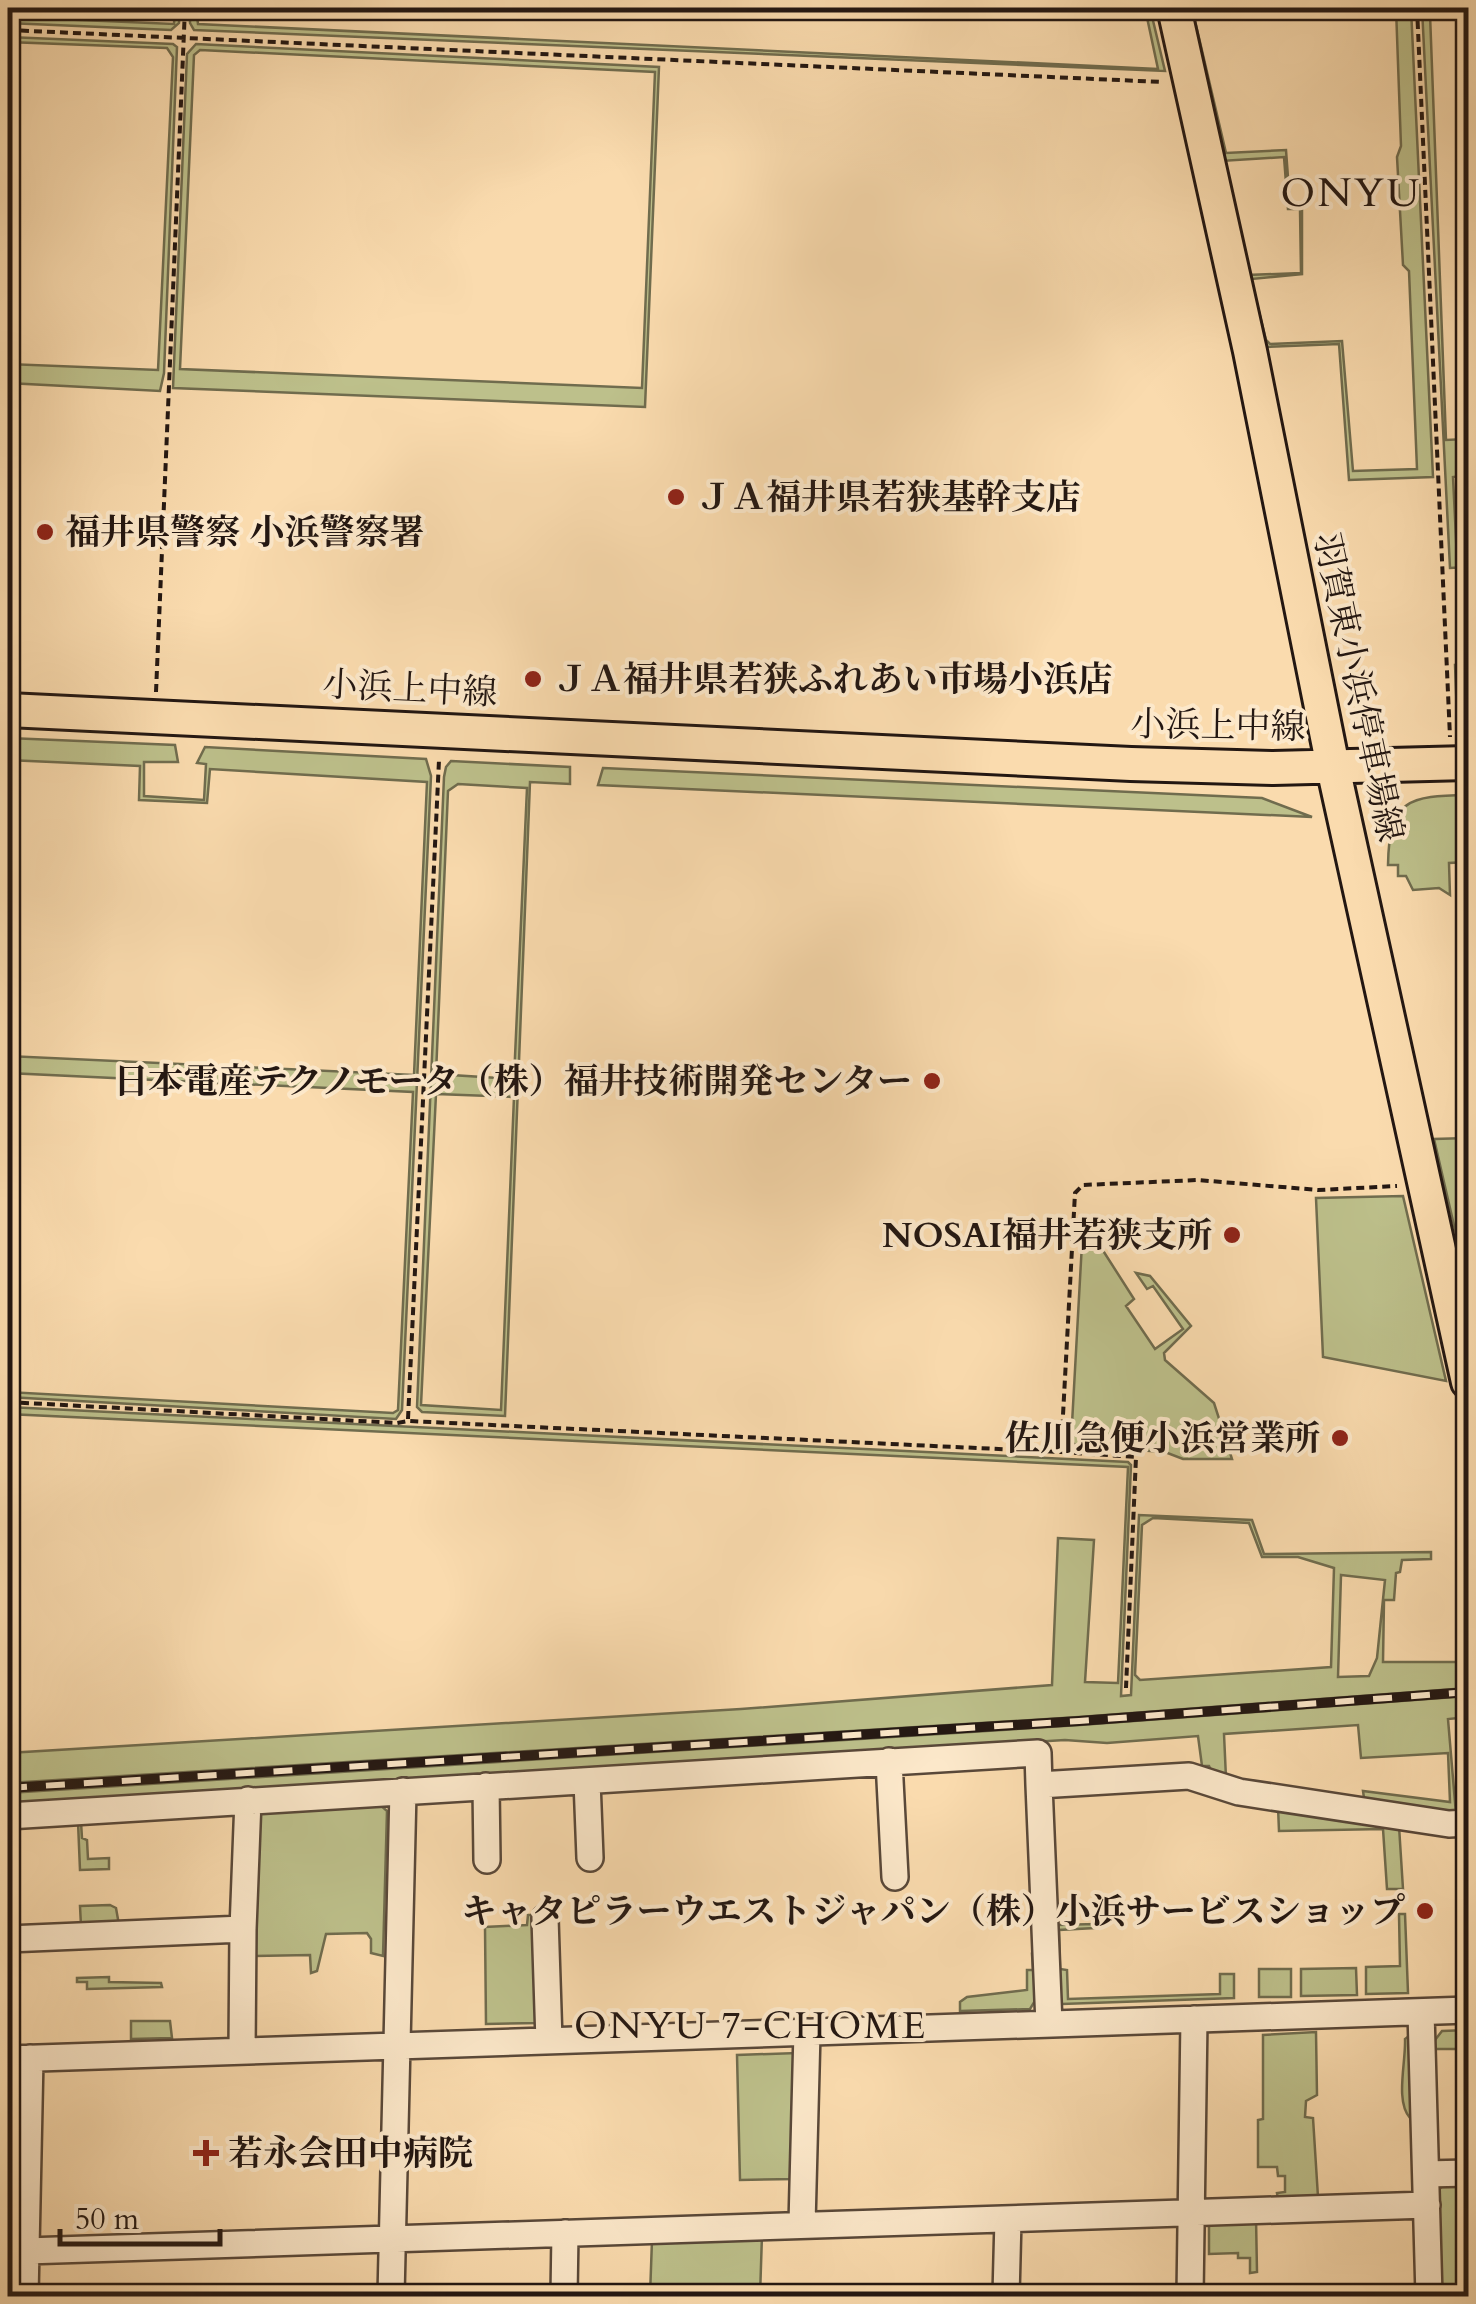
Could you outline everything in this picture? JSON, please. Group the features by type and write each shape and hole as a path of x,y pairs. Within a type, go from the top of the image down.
{"main road":[{"name":"羽賀東小浜停車場線","path":"1174,8 1250,351 1333,767 1422,1182 1460,1309 1468,1382"},
{"name":"小浜上中線","path":"8,710 1131,764 1460,764"}],"street":[{"path":"8,1816 1038,1754 1050,2024"},
{"path":"890,1761 895,1877"},
{"path":"1039,1785 1189,1776 1239,1792 1449,1824 1468,1823"},
{"path":"586,1780 590,1858"},
{"path":"486,1786 487,1860"},
{"path":"391,2296 403,1791"},
{"path":"242,2051 248,1800"},
{"path":"545,1918 549,2041"},
{"path":"8,1939 243,1929"},
{"path":"25,2296 19,2059 1468,2010"},
{"path":"1421,2012 1430,2296"},
{"path":"1190,2296 1194,2019"},
{"path":"802,2224 807,2032"},
{"path":"1426,2174 1468,2172"},
{"path":"26,2251 1427,2205"},
{"path":"1006,2296 1008,2219"},
{"path":"564,2296 565,2232"}],"path":[{"path":"155,716 185,8"},
{"path":"1417,8 1460,764"},
{"path":"8,30 1190,80"},
{"path":"408,1421 440,730"},
{"path":"1061,1452 1075,1193 1083,1185 1198,1180 1318,1190 1422,1182"},
{"path":"8,1402 1136,1457 1126,1688"}],"green space":[{"path":"175,8 180,8 179,23 171,30 8,23 8,17 174,24"},
{"path":"190,8 196,8 198,24 1158,69 1145,8 1150,8 1165,71 194,30"},
{"path":"1187,8 1192,8 1226,153 1286,150 1290,205 1302,206 1302,274 1251,279 1270,344 1342,341 1353,471 1417,469 1409,271 1403,265 1397,157 1401,146 1396,8 1411,8 1433,477 1349,480 1339,344 1265,347 1248,275 1301,273 1300,209 1288,209 1284,157 1221,161"},
{"path":"1422,8 1440,8 1441,12 1430,14 1446,440 1466,439 1468,475 1453,477 1457,559 1468,559 1468,567 1450,568"},
{"path":"8,37 177,47 164,373 160,391 8,383 8,364 158,370 173,57 167,48 8,42"},
{"path":"196,44 659,67 645,407 173,388 187,54","holes":["200,50 655,72 642,388 180,369 194,55"]},
{"path":"1468,664 1468,668 1462,669 1468,741 1458,741 1455,665"},
{"path":"8,738 175,745 178,762 144,762 144,796 204,800 206,764 197,763 205,747 426,759 431,776 402,1410 396,1419 8,1397 8,1392 393,1413 398,1410 413,1092 8,1073 8,1056 414,1075 427,782 210,769 207,803 139,800 140,766 8,760"},
{"path":"451,761 570,767 570,784 530,782 505,1416 422,1412 417,1407 446,767","holes":["458,784 527,788 514,1079 436,1074 448,791","436,1094 514,1097 501,1410 421,1405"]},
{"path":"603,768 1262,798 1312,817 598,785"},
{"path":"1468,795 1468,862 1449,863 1450,895 1439,888 1413,890 1406,876 1398,876 1398,865 1388,865 1389,843 1398,814 1417,800"},
{"path":"1468,1138 1468,1184 1463,1195 1468,1220 1468,1286 1434,1139"},
{"path":"1403,1196 1446,1381 1323,1357 1316,1198"},
{"path":"1086,1224 1134,1299 1126,1306 1155,1349 1183,1329 1153,1286 1147,1289 1136,1273 1150,1276 1191,1326 1164,1353 1165,1360 1214,1403 1232,1459 1183,1459 1165,1452 1078,1446 1071,1442"},
{"path":"8,1407 1128,1462 1131,1465 1121,1696 1131,1695 1139,1515 1252,1520 1264,1554 1431,1552 1431,1559 1402,1560 1400,1572 1396,1573 1394,1600 1384,1600 1383,1662 1468,1662 1468,1688 1079,1717 8,1783 8,1753 741,1709 1052,1685 1058,1538 1094,1540 1085,1682 1118,1683 1128,1467 8,1414","holes":["1153,1518 1249,1523 1262,1557 1298,1557 1334,1568 1331,1667 1140,1680 1135,1675 1142,1525","1341,1575 1385,1580 1377,1658 1369,1676 1338,1677"]},
{"path":"1468,1696 1468,1717 1448,1719 1456,1814 1364,1798 1363,1791 1450,1802 1448,1753 1361,1758 1358,1725 1224,1734 1226,1778 1213,1774 1209,1766 1202,1766 1198,1736 1107,1743 1065,1740 8,1805 8,1793 1080,1725"},
{"path":"377,1802 387,1811 383,1956 371,1953 367,1933 326,1934 317,1971 311,1973 310,1955 251,1956 256,1819 264,1809"},
{"path":"1278,1807 1399,1826 1403,1889 1387,1889 1383,1829 1279,1831"},
{"path":"78,1822 82,1838 87,1840 88,1859 109,1858 109,1869 80,1870"},
{"path":"80,1906 116,1908 119,1925 81,1926"},
{"path":"1399,1914 1405,1914 1408,1993 1366,1994 1366,1967 1400,1966"},
{"path":"528,1915 537,1915 538,2023 486,2024 485,1927 527,1925"},
{"path":"1096,1924 1095,1928 1059,1930 1060,1969 1067,1970 1068,1999 1220,1994 1220,1974 1234,1974 1234,1998 1062,2004 1057,1998 1055,1925"},
{"path":"1032,1954 1037,1955 1038,1996 1030,2009 960,2011 960,2002 967,1997 1027,1990 1027,1970 1033,1970"},
{"path":"1356,1968 1357,1995 1301,1996 1301,1969"},
{"path":"1259,1969 1291,1969 1291,1997 1259,1997"},
{"path":"109,1977 109,1982 161,1983 162,1987 87,1989 87,1982 77,1982 77,1978"},
{"path":"131,2021 170,2021 172,2038 131,2039"},
{"path":"1468,2030 1468,2049 1434,2049 1442,2031"},
{"path":"1316,2032 1317,2095 1306,2101 1305,2117 1313,2118 1318,2197 1278,2199 1277,2193 1285,2192 1285,2176 1278,2176 1277,2167 1258,2167 1258,2120 1263,2119 1263,2035"},
{"path":"1409,2036 1414,2117 1410,2118 1402,2092 1405,2039"},
{"path":"797,2053 795,2179 740,2180 737,2055"},
{"path":"1468,2180 1468,2296 1439,2296 1436,2193 1447,2181"},
{"path":"1256,2218 1257,2272 1250,2273 1250,2258 1238,2258 1238,2253 1209,2254 1209,2227 1216,2219"},
{"path":"762,2235 760,2296 650,2296 652,2240"}],"railway":[{"path":"8,1788 1079,1721 1468,1692"}],"place":[{"name":"ＪＡ福井県若狭基幹支店","path":"676,497"},
{"name":"福井県警察 小浜警察署","path":"45,532"},
{"name":"ＪＡ福井県若狭ふれあい市場小浜店","path":"533,679"},
{"name":"日本電産テクノモータ（株）福井技術開発センター","path":"932,1081"},
{"name":"NOSAI福井若狭支所","path":"1232,1235"},
{"name":"佐川急便小浜営業所","path":"1340,1438"},
{"name":"キャタピラーウエストジャパン（株）小浜サービスショップ","path":"1425,1911"},
{"name":"若永会田中病院","path":"206,2153"}],"district":[{"name":"ONYU","path":"1351,192"},
{"name":"ONYU 7-CHOME","path":"751,2025"}]}
